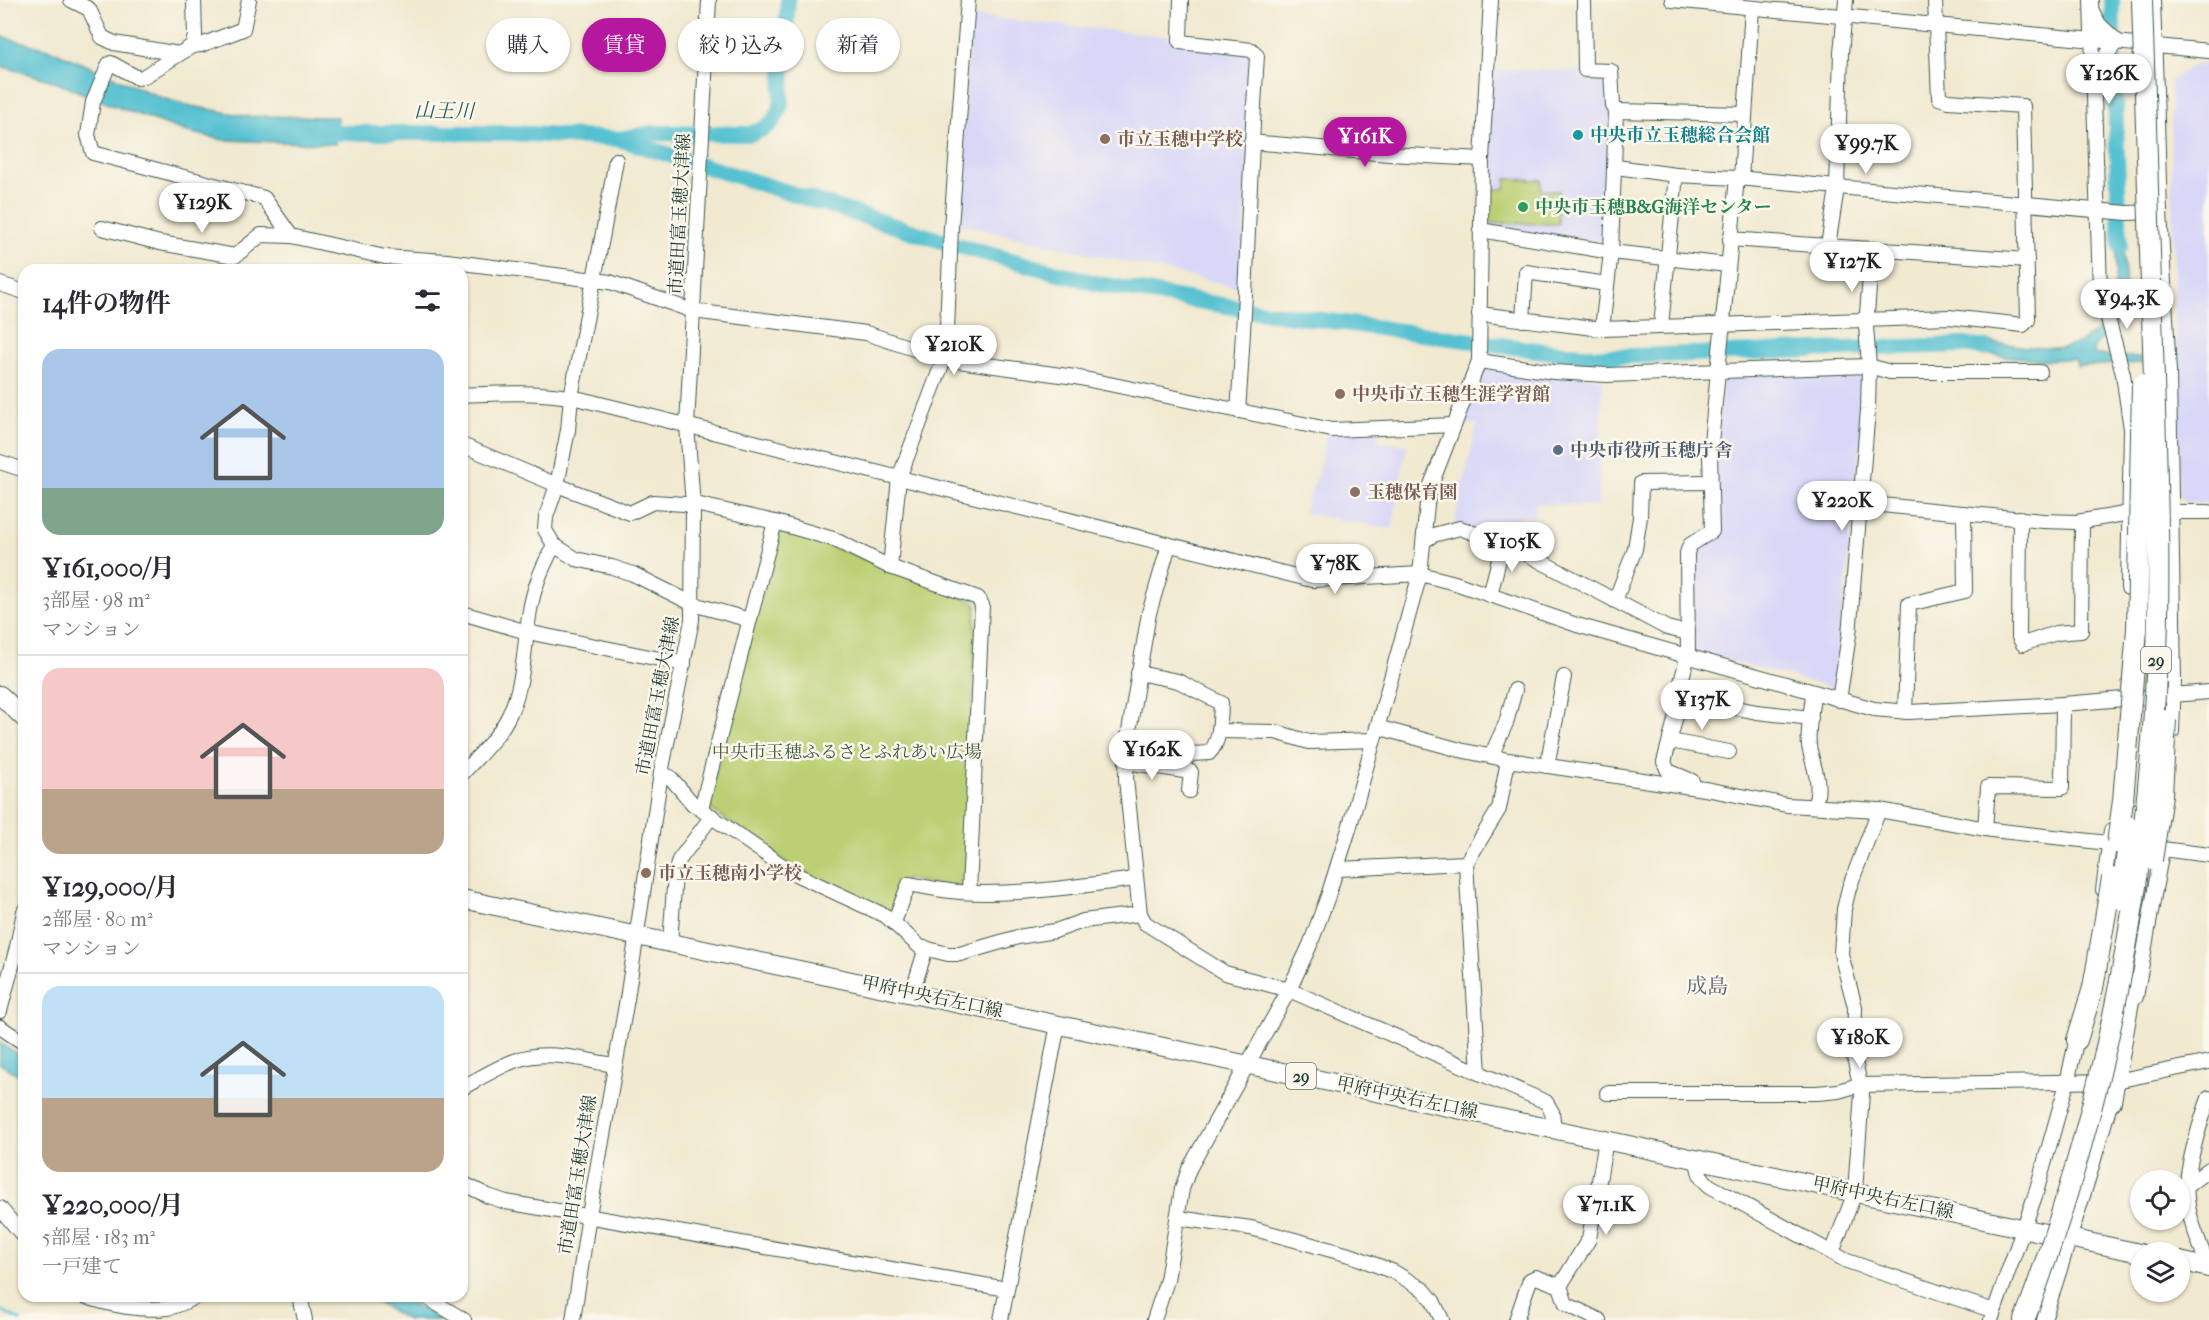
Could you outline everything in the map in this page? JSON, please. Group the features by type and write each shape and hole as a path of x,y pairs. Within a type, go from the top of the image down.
{"highway":[{"name":"29","path":"2027,1312 2100,1022 2120,907 2141,735 2145,668 2146,535 2130,0"},
{"name":"29","path":"2027,1312 2053,1243 2093,1107 2131,920 2139,868 2153,726 2158,537 2142,0"},
{"path":"2078,1040 2093,987 2123,801 2137,629 2142,385"},
{"path":"2111,1101 2157,828 2165,752 2166,663 2158,537"}],"main road":[{"path":"0,695 18,712"},
{"name":"甲府中央右左口線","path":"468,900 2130,1251"},
{"path":"2190,1263 2209,1268"}],"street":[{"path":"71,0 89,9 102,37 114,43 179,54"},
{"path":"192,46 195,36 194,0"},
{"path":"249,0 243,29 201,45 192,46 138,78 109,64 93,102 88,135 93,153 264,198 291,236"},
{"name":"市道田富玉穂大津線","path":"573,1320 637,936 661,773 693,620 693,505 687,426 709,0"},
{"path":"890,567 898,478 944,359 950,296 951,227 968,0"},
{"path":"1181,0 1180,42 1252,50 1257,56 1251,142 1245,326 1238,411"},
{"path":"1154,1320 1169,1272 1182,1189 1189,1169 1289,990 1310,945 1338,868 1420,574 1431,485 1479,361 1482,159 1491,0"},
{"path":"1584,0 1585,70 1611,71 1613,106 1617,111 1611,252 1602,328"},
{"path":"1671,0 1746,5 2091,39 2116,39 2209,51"},
{"path":"1828,246 1837,188 1841,53 1846,0"},
{"path":"1479,314 1602,328 1949,317 2023,325 2028,320 2022,106 1948,101 1939,98 1935,0"},
{"path":"2094,122 2097,112 2099,71 2106,55 2116,39 2147,18 2152,0"},
{"path":"2115,1081 2137,993 2162,849 2170,777 2174,694 2169,372 2152,0"},
{"path":"2091,4 2099,24 2116,39 2142,56 2155,76"},
{"path":"1697,1158 1698,1171 1703,1181 1710,1186 1847,1262 1993,1315 2035,1196 2078,1040 2109,843 2124,698 2128,626 2131,429 2123,374 2101,296 2091,4"},
{"path":"1711,790 1668,771 1664,762 1681,697 1681,682 1688,656 1687,553 1690,545 1712,531 1710,453 1730,239 1745,114 1746,5"},
{"path":"1617,111 1745,114"},
{"path":"1251,142 1389,154 1482,159"},
{"path":"615,160 571,397 568,430 556,485 546,517 545,530 554,545 576,559 633,574 693,604 750,620"},
{"path":"1616,167 1676,175 2120,212 2160,212"},
{"path":"1661,326 1676,175"},
{"path":"102,228 160,243 235,256 261,235 291,236 385,257 430,264"},
{"path":"1480,230 1611,252 1728,265"},
{"path":"1730,239 2027,260"},
{"path":"1839,700 1849,634 1861,503 1869,362 1866,319 1872,250"},
{"path":"468,269 610,282 693,310 866,333 944,359 1075,377 1332,430 1454,425"},
{"path":"1523,320 1526,272 1607,284"},
{"path":"0,284 18,290"},
{"path":"1479,361 1554,372 1606,375 1717,372 1869,362 1890,372 2040,372"},
{"path":"468,395 524,393 571,397 1312,580 1420,574 1577,625 1874,709 1905,712 2063,704 2209,692"},
{"path":"468,448 630,513 653,502 693,505 775,522 833,539 890,567 978,598 982,605 969,892"},
{"path":"0,462 18,468"},
{"path":"1615,601 1635,549 1640,517 1641,483 1710,482"},
{"path":"1861,503 2020,518 2082,521 2128,513 2209,512"},
{"path":"1905,712 1909,604 1965,591 1964,513"},
{"path":"2020,518 2019,638 2023,644 2056,633 2081,631 2082,521"},
{"path":"670,942 675,874 679,860 707,813 750,620 775,522"},
{"path":"1424,542 1433,535 1460,528 1521,551 1667,628 1688,633"},
{"path":"1490,595 1503,544"},
{"path":"468,767 502,729 517,696 536,583 554,545"},
{"path":"1168,545 1149,613 1127,742 1126,779 1140,915 1145,924 1225,973 1289,990 1546,1102 1552,1112 1554,1129"},
{"path":"468,615 527,633 684,664"},
{"path":"1138,673 1178,681 1221,703 1219,731 1214,748 1209,753 1191,754 1185,760 1184,770"},
{"path":"1547,766 1564,677"},
{"path":"1491,756 1506,723 1515,690"},
{"path":"1813,693 1809,744 1818,781 1817,799 1814,806"},
{"path":"1681,697 1757,712 1811,718"},
{"path":"1985,829 1988,787 2062,788 2063,704"},
{"path":"1219,731 1276,732 1309,742 1375,733 1508,760 1711,790 1787,805 1879,810 1985,829 2209,855"},
{"path":"1670,741 1730,752"},
{"path":"1479,1073 1466,863 1499,809 1508,760"},
{"path":"1126,762 1191,772 1189,791"},
{"path":"661,773 670,777 693,804 793,873 886,916 920,947 948,954 960,954 1018,937 1055,931 1083,921 1140,915"},
{"path":"1832,1253 1855,1192 1862,1093 1854,1057 1855,1007 1841,954 1841,932 1849,888 1879,810"},
{"path":"1338,868 1466,863"},
{"path":"894,922 909,884 969,892 1006,892 1076,887 1136,879"},
{"path":"912,993 926,948"},
{"path":"0,1011 18,956"},
{"path":"1001,1320 1058,1024"},
{"path":"0,1027 18,1039"},
{"path":"468,1085 518,1059 539,1056 561,1056 614,1065"},
{"path":"1607,1093 1817,1093 1838,1091 1859,1085 2115,1081 2209,1062"},
{"path":"2190,1170 2195,1144 2209,1098"},
{"path":"2043,1320 2111,1101"},
{"path":"1560,1286 1589,1239 1606,1140"},
{"path":"2190,1184 2209,1169"},
{"path":"468,1186 506,1202 1007,1289"},
{"path":"0,1208 18,1230"},
{"path":"2190,1214 2209,1268"},
{"path":"1177,1218 1251,1228 1353,1256 1394,1272 1424,1290 1433,1301 1442,1320"},
{"path":"1516,1320 1530,1280 1536,1276 1560,1286 1566,1304 1599,1320"},
{"path":"101,1302 135,1307 168,1308 183,1302"},
{"path":"301,1302 305,1320"},
{"path":"434,1302 464,1320"}],"shaded area":[{"name":"市立玉穂中学校","path":"972,16 1176,37 1252,55 1242,288 954,223"},
{"path":"2195,64 2209,65 2209,503 2184,502 2179,495 2170,81"},
{"path":"1490,70 1611,71 1611,252 1480,230"},
{"path":"1479,361 1603,379 1598,507 1535,503 1535,516 1520,516 1515,548 1454,525 1477,424 1454,425"},
{"path":"1863,369 1864,413 1834,688 1693,651 1691,560 1697,550 1717,537 1714,496 1723,377"},
{"name":"玉穂保育園","path":"1378,428 1378,441 1407,445 1392,529 1303,513 1319,471 1327,429"}],"green space":[{"name":"中央市玉穂B&G海洋センター","path":"1506,179 1541,180 1541,190 1559,191 1558,224 1488,223 1488,189 1505,189"},
{"name":"中央市玉穂ふるさとふれあい広場","path":"787,530 976,603 965,883 959,888 906,879 892,912 886,912 800,871 712,810 708,802 776,535"}],"water":[{"path":"0,36 51,50 162,98 191,106 246,116 338,117 336,144 224,140 187,132 50,80 0,66"},
{"path":"2121,224 2125,274 2124,298 2116,323 2093,351 2096,355 2108,355 2109,357 2142,357 2142,363 2077,366 2076,361 2072,359 2043,360 1963,352 1964,339 2058,348 2082,341 2095,331 2106,319 2114,305 2117,225"},
{"path":"0,1043 18,1054 18,1074 0,1064"},
{"path":"376,1302 410,1302 441,1320 407,1320"}],"waterway":[{"name":"山王川","path":"314,133 509,133 619,139 655,133 749,134 765,128 773,121 781,105 788,0"},
{"path":"2112,0 2120,246"},
{"path":"619,139 955,245 1099,284 1250,310 1602,357 1963,345 1986,348"},
{"path":"0,1310 20,1320"}],"place":[{"name":"中央市立玉穂総合会館","path":"1578,135"},
{"name":"市立玉穂中学校","path":"1105,139"},
{"name":"中央市玉穂B&G海洋センター","path":"1523,207"},
{"name":"中央市立玉穂生涯学習館","path":"1340,394"},
{"name":"中央市役所玉穂庁舎","path":"1558,450"},
{"name":"玉穂保育園","path":"1355,492"},
{"name":"市立玉穂南小学校","path":"646,873"}],"district":[{"name":"成島","path":"1707,986"}]}
